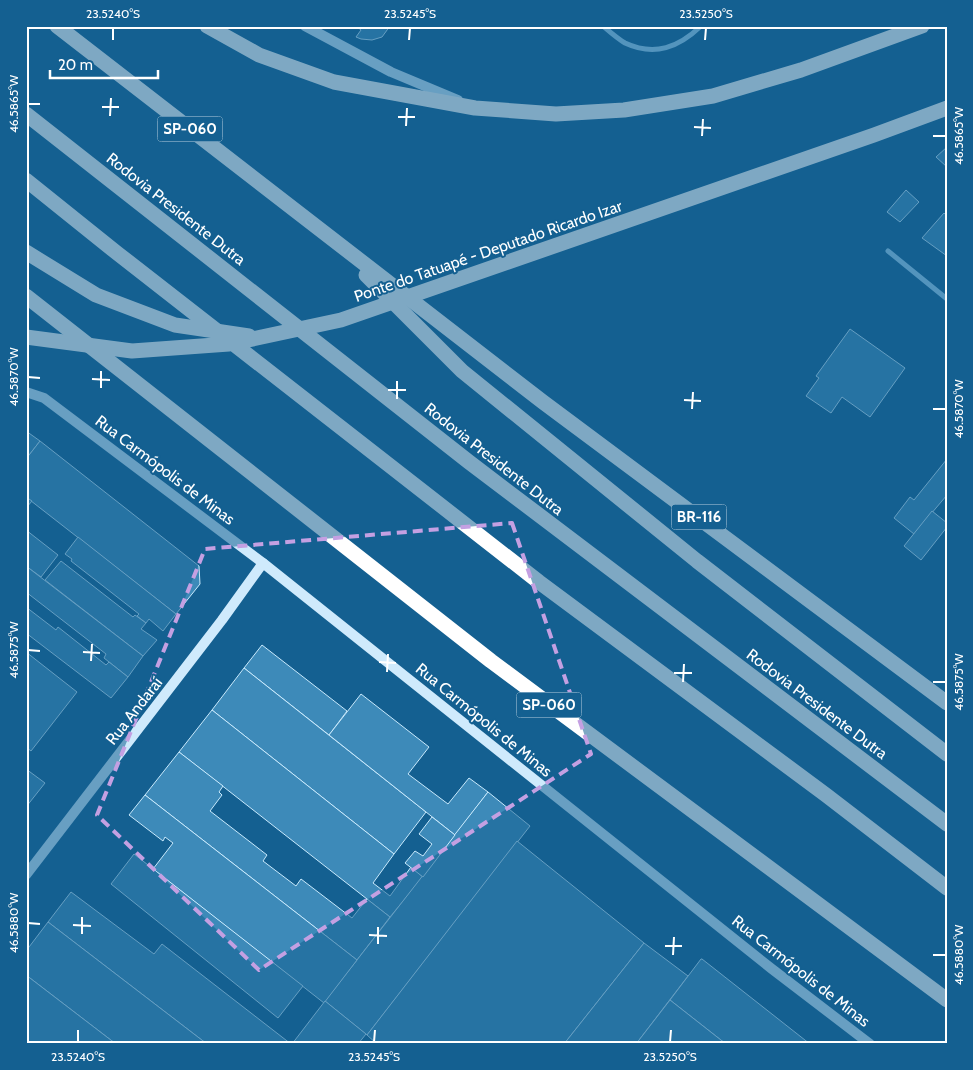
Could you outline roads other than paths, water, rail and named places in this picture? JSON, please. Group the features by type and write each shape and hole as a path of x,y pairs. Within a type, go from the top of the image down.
{"highway":[{"name":"SP-060","path":"57,26 323,232"},
{"path":"207,26 259,55 334,82 475,108 556,114 624,110 713,96 802,70 922,26"},
{"name":"Ponte do Tatuapé - Deputado Ricardo Izar","path":"26,337 132,351 229,344 341,320 947,108"},
{"name":"Rodovia Presidente Dutra","path":"26,114 469,462 947,824"},
{"path":"26,180 117,254 501,553 826,795 947,888"},
{"name":"BR-116","path":"323,232 543,402 947,703"},
{"path":"323,232 462,372 704,567 947,754"},
{"path":"26,252 96,295 175,325 258,337"},
{"name":"SP-060","path":"26,296 490,661 947,1000"}],"main road":[{"path":"305,26 391,72 475,108"},
{"name":"Rua Carmópolis de Minas","path":"26,392 44,398 263,563 772,969 870,1044"},
{"name":"Rua Andaraí","path":"26,875 222,620 263,563"}],"street":[{"path":"603,26 625,43 651,51 674,46 701,27"},
{"path":"888,251 947,299"}]}
